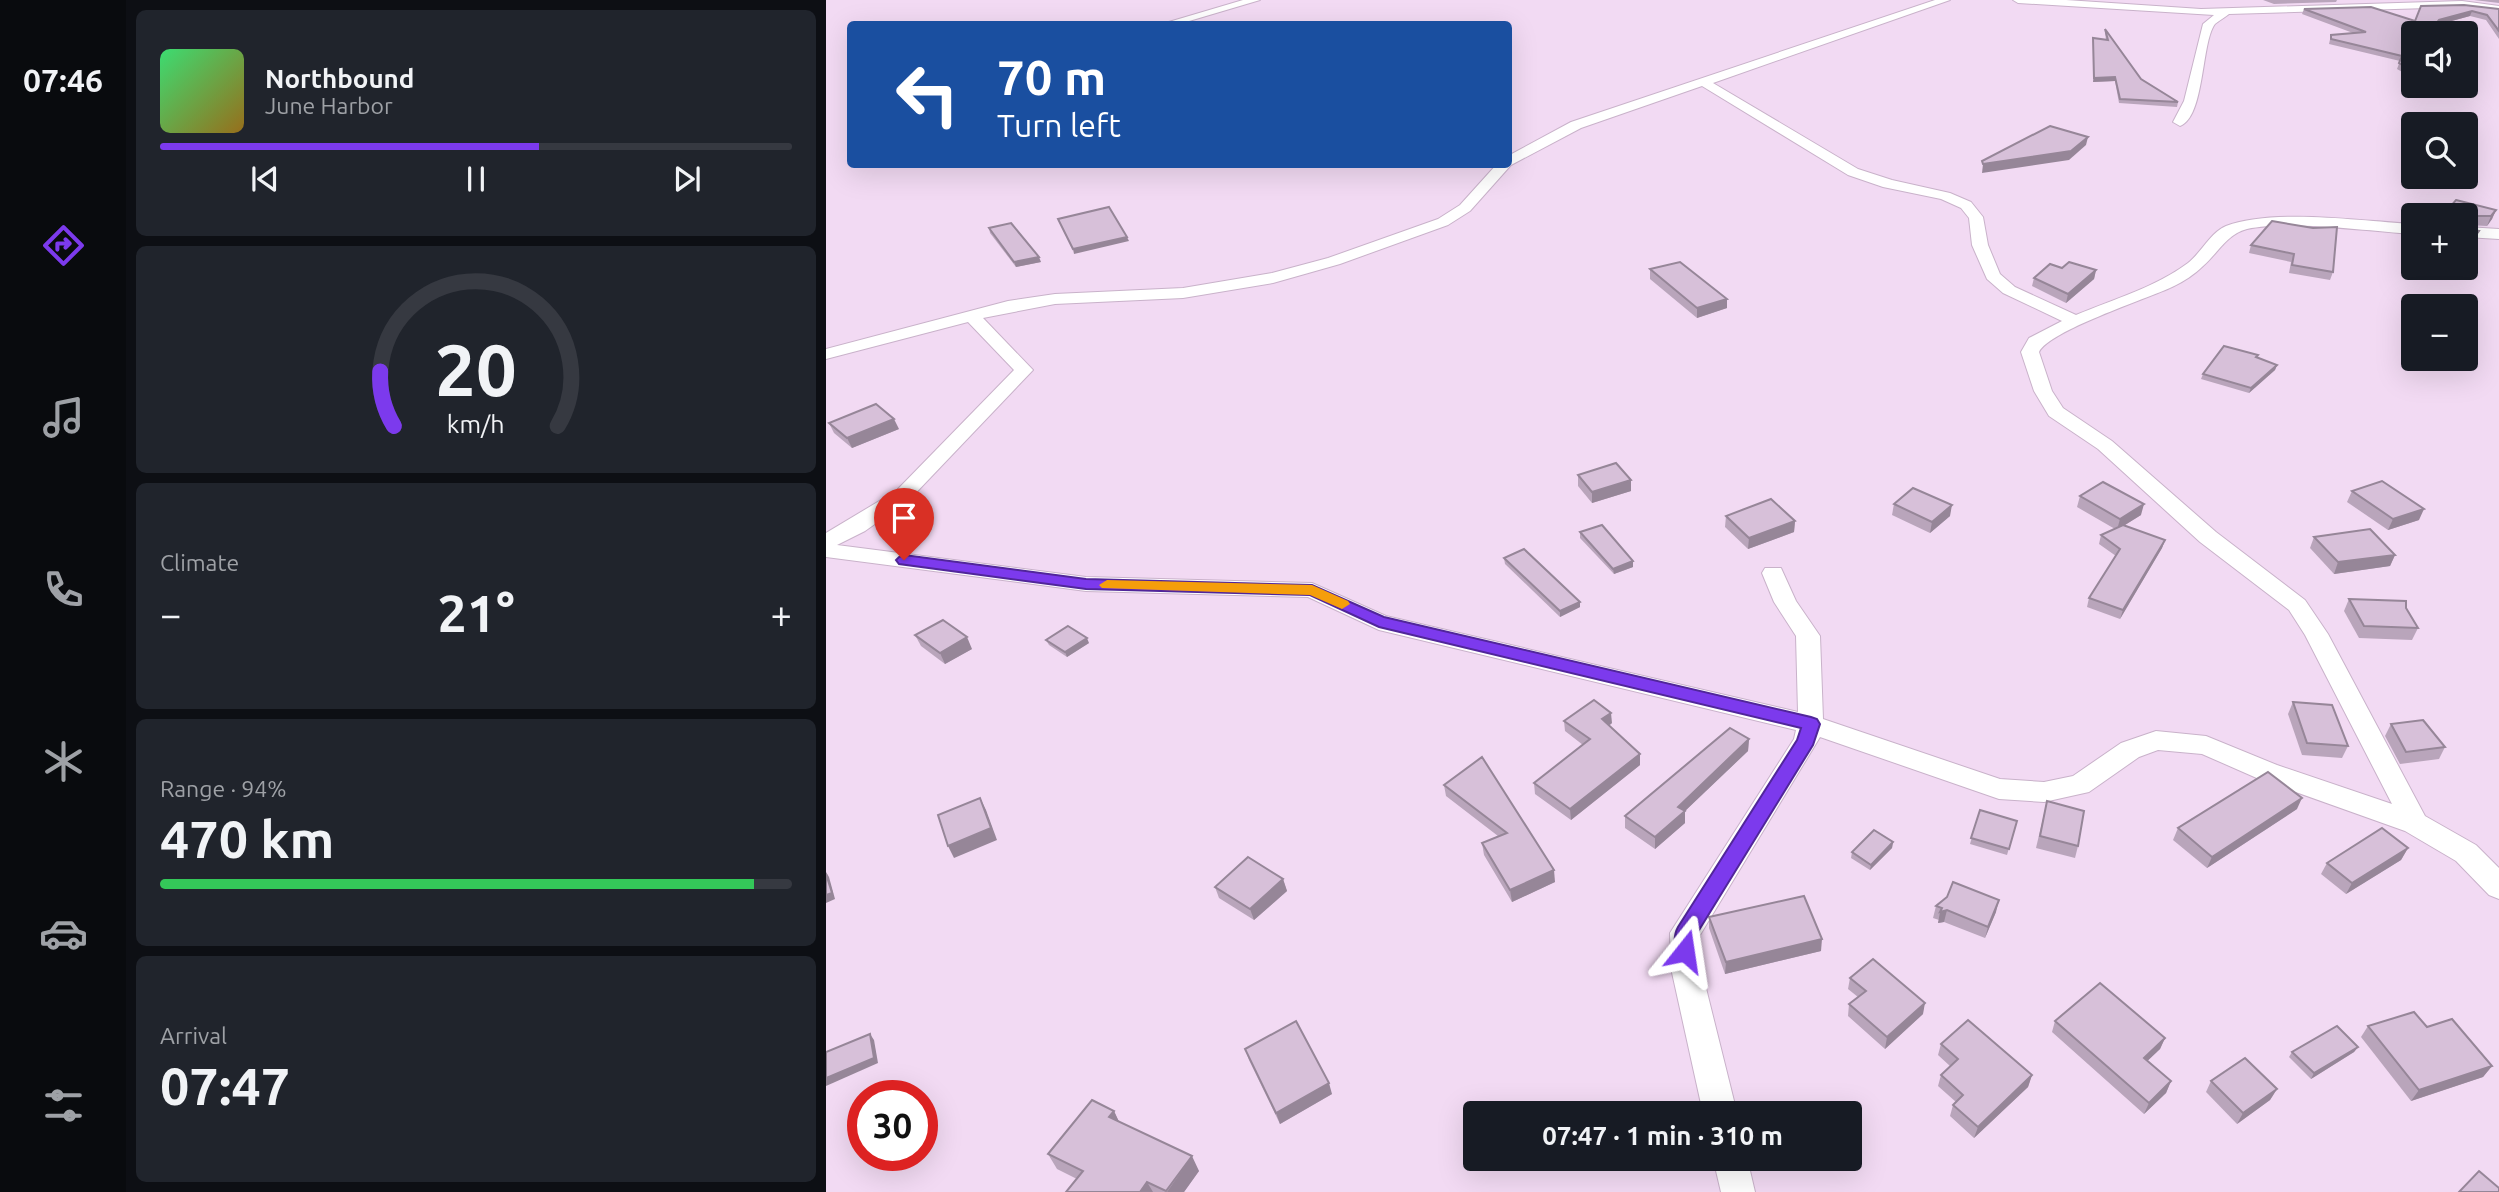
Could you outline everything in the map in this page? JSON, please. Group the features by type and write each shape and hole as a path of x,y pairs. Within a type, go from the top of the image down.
{"street":[{"path":"1179,21 1255,0"},
{"path":"1512,160 1576,125 1945,0"},
{"path":"2018,0 2225,12 2462,4 2499,9"},
{"path":"2377,0 2390,7"},
{"path":"2180,121 2190,101 2208,24 2225,12"},
{"path":"1703,82 1853,172 1888,184 1945,196 1966,205 1976,217 1980,246 1993,276 2009,290 2076,321"},
{"path":"826,355 971,315 1055,299 1183,293 1273,278 1334,261 1443,222 1465,208 1502,168"},
{"path":"2401,228 2287,222 2248,224 2228,230 2196,265 2171,282 2076,321 2035,342 2030,352 2043,391 2056,412 2105,445 2208,537 2297,605 2316,634 2415,824"},
{"path":"2478,233 2499,234"},
{"path":"826,542 857,526 903,495 1024,370 971,315"},
{"path":"826,550 1086,584 1312,590 1379,622 1811,724 1999,789 2044,792 2080,785 2130,750 2156,740 2206,745 2268,772 2415,824 2466,853 2499,887"},
{"path":"1717,1101 1686,968 1685,933 1806,740 1811,724 1808,636 1785,602 1773,573"},
{"path":"1733,1171 1738,1192"}],"building":[{"path":"2464,5 2499,9 2499,31 2487,15 2472,11 2438,21 2415,21 2421,6"},
{"path":"2371,7 2415,21 2401,21 2401,56 2331,39 2331,35 2366,32 2304,9"},
{"path":"2105,29 2141,79 2178,102 2120,99 2115,77 2094,78 2093,38 2108,40"},
{"path":"2050,126 2088,137 2071,151 1983,164 1982,161"},
{"path":"2478,206 2496,210 2491,216 2478,216"},
{"path":"1109,207 1127,237 1073,249 1058,219"},
{"path":"2272,221 2313,228 2337,227 2333,272 2292,265 2294,254 2251,245"},
{"path":"1011,223 1039,257 1014,262 989,228"},
{"path":"1680,262 1727,299 1697,308 1650,269"},
{"path":"2069,262 2096,270 2068,294 2034,278 2050,264 2062,268"},
{"path":"2224,346 2258,355 2256,357 2277,365 2251,388 2203,374"},
{"path":"876,404 894,419 847,438 829,423"},
{"path":"1616,463 1631,480 1592,492 1578,475"},
{"path":"2382,481 2424,509 2393,519 2352,491"},
{"path":"2103,482 2144,504 2120,519 2080,496"},
{"path":"1913,488 1952,505 1932,522 1894,504"},
{"path":"1771,499 1795,521 1749,538 1726,516"},
{"path":"1602,525 1633,561 1613,569 1580,532"},
{"path":"2123,525 2165,540 2123,610 2089,598 2120,549 2101,535"},
{"path":"2370,529 2395,555 2338,562 2314,537"},
{"path":"1524,549 1580,602 1560,611 1504,558"},
{"path":"2349,599 2406,601 2406,608 2418,628 2364,626"},
{"path":"943,620 967,637 940,653 915,635"},
{"path":"1068,626 1087,638 1065,652 1046,640"},
{"path":"1594,700 1611,713 1602,719 1640,754 1570,809 1534,783 1590,739 1564,721"},
{"path":"2293,702 2332,705 2348,746 2307,743"},
{"path":"2423,720 2445,747 2406,752 2391,724"},
{"path":"1730,728 1749,739 1678,807 1685,811 1655,837 1625,816"},
{"path":"1482,757 1554,870 1510,890 1482,843 1507,833 1444,785"},
{"path":"2268,772 2302,798 2212,857 2178,828"},
{"path":"980,798 991,828 948,846 938,815"},
{"path":"2047,801 2084,811 2078,846 2040,836"},
{"path":"1980,810 2017,821 2009,849 1971,838"},
{"path":"2382,828 2408,848 2352,883 2327,863"},
{"path":"1874,830 1893,842 1871,865 1852,852"},
{"path":"1248,857 1283,879 1250,909 1215,887"},
{"path":"826,874 832,893 826,895"},
{"path":"1953,882 1999,900 1988,927 1947,910 1940,912 1942,908 1936,906 1947,897"},
{"path":"1804,896 1822,939 1726,962 1709,917"},
{"path":"1873,959 1925,1003 1887,1037 1849,1004 1866,991 1850,978"},
{"path":"2100,983 2165,1038 2144,1058 2171,1081 2149,1103 2055,1021"},
{"path":"2414,1012 2427,1027 2452,1019 2492,1066 2419,1090 2368,1026"},
{"path":"1968,1020 2032,1075 1978,1127 1953,1105 1963,1095 1941,1075 1958,1059 1941,1044"},
{"path":"1296,1021 1329,1083 1276,1113 1245,1049"},
{"path":"2337,1026 2358,1047 2314,1073 2292,1052"},
{"path":"870,1034 874,1058 826,1078 826,1052"},
{"path":"2245,1058 2277,1089 2243,1113 2211,1081"},
{"path":"1092,1100 1114,1111 1109,1117 1192,1156 1166,1191 1147,1182 1140,1192 1066,1192 1083,1171 1048,1154"},
{"path":"2479,1171 2499,1188 2499,1192 2459,1192"}],"slow traffic":[{"path":"1107,585 1312,590 1342,604"}],"route":[{"path":"904,560 1086,584 1312,590 1379,622 1811,724 1806,740 1685,933 1685,951"}]}
